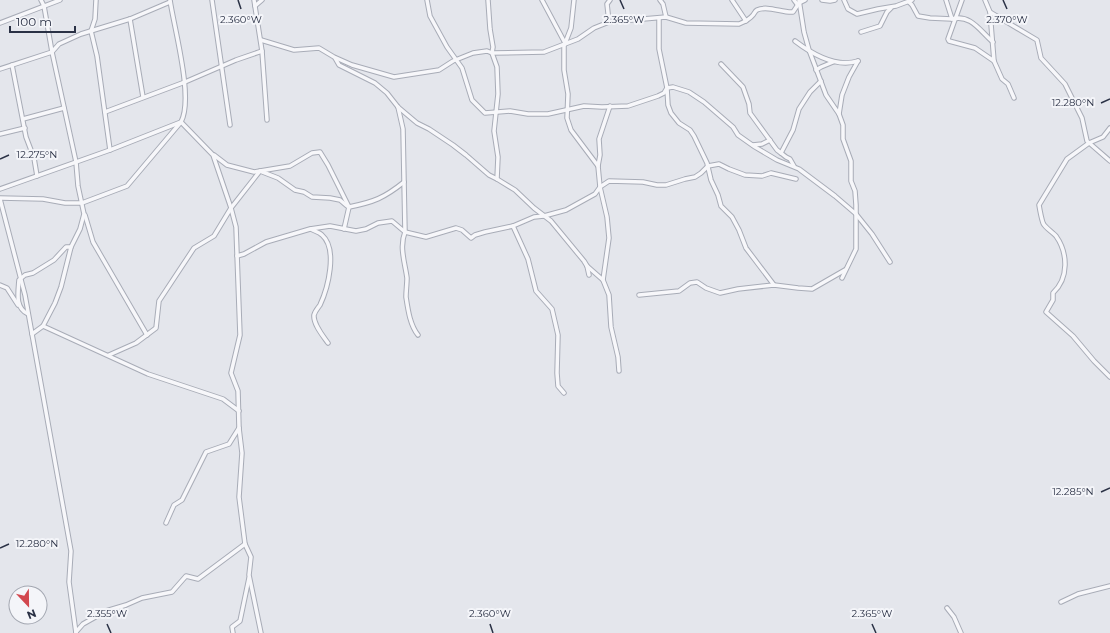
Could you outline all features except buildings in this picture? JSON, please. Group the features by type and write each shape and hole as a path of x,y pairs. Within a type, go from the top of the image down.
{"street":[{"path":"41,0 44,6 52,52 76,162 78,186 84,214 93,242 146,335"},
{"path":"0,23 60,0"},
{"path":"96,0 95,19 91,30 97,56 110,150"},
{"path":"212,0 230,125"},
{"path":"254,0 261,40 267,120"},
{"path":"255,6 262,0"},
{"path":"427,0 430,16 447,47 462,68 472,100 485,113 510,111 528,114 543,114 584,106 628,106 662,94 667,88 673,87 689,92 726,121 733,127 738,135 751,145 776,160 795,167 835,196 856,214 872,234 890,262"},
{"path":"488,0 493,47 492,53 497,72 498,94 494,131 498,157 497,179"},
{"path":"542,0 565,44"},
{"path":"574,0 571,28 565,44 564,70 568,88 567,118 571,130 598,166"},
{"path":"609,22 607,4 610,0"},
{"path":"660,0 663,4 666,17"},
{"path":"732,0 746,21"},
{"path":"794,0 796,4 805,0"},
{"path":"822,0 835,0"},
{"path":"844,0 848,9 857,14 892,7 912,1 918,16 967,19 993,42"},
{"path":"946,0 955,18"},
{"path":"962,0 948,39 975,48 994,61"},
{"path":"985,0 990,12 994,61 1002,79 1008,84 1014,98"},
{"path":"0,69 52,52 59,44 81,34 130,19 170,1 185,82 184,116 181,122 127,186 82,203 65,203 43,199 0,199 28,314 71,550 69,582 76,632"},
{"path":"261,40 294,50 319,48 334,57 356,66 394,77 439,70 456,60 473,53 540,53 578,39 594,28 609,22 666,17 686,23 739,24 746,21 758,10 793,12 799,2"},
{"path":"799,2 804,32 809,50 826,95 839,114 843,125 843,139 851,162 850,181 855,191 856,249 842,278"},
{"path":"861,32 880,26 887,12 892,7"},
{"path":"990,12 1037,40 1041,58 1065,84 1082,118 1087,141 1110,161"},
{"path":"659,18 659,49 667,88 668,105 671,112 679,123 690,130 694,136 702,150 721,206 732,217 746,248 774,285"},
{"path":"130,19 143,97"},
{"path":"795,41 833,62"},
{"path":"105,112 262,51"},
{"path":"334,57 339,65 375,83 387,93 398,107 417,122 466,155 489,175 515,190 553,224 587,266 603,280 609,295 611,327 618,357 619,372"},
{"path":"816,70 833,62 849,63 858,61 849,77 842,95 839,114"},
{"path":"721,64 743,87 749,104 750,113 766,136 777,150 786,158 790,159 795,167"},
{"path":"12,65 37,176"},
{"path":"781,153 793,130 799,109 810,92 821,81"},
{"path":"603,280 609,238 607,217 600,187 598,166 600,155 599,139 610,106"},
{"path":"398,107 403,129 405,232 403,246 407,280 406,296 412,324 418,335"},
{"path":"23,119 64,108"},
{"path":"0,189 110,150 181,122"},
{"path":"181,122 213,155 227,165 254,172 290,166 312,153 320,152 349,208 344,228"},
{"path":"0,134 25,128"},
{"path":"1110,128 1103,137 1089,143 1067,159 1039,205 1044,224 1056,236 1065,252 1066,268 1058,288 1053,293 1054,300 1046,312 1072,336 1110,377"},
{"path":"751,145 762,144 770,140"},
{"path":"213,155 236,227 240,335 232,373 238,391 239,428 242,453 239,497 245,544 251,557 240,621 232,627 233,633"},
{"path":"237,256 244,254 266,242 310,229 330,226 356,231 366,229 378,223 392,221 405,232 426,237 456,228 462,230 471,238 485,232 513,226 534,217 566,210 595,194 600,187 609,181 643,182 666,185 695,177 702,173 708,166 719,164 729,170 745,175 762,176 771,173 796,179"},
{"path":"260,171 278,178 295,190 304,192 312,197 340,200 349,208"},
{"path":"109,355 136,342 156,328 158,301 194,248 214,236 231,208 260,171"},
{"path":"349,208 372,202 389,194 404,182"},
{"path":"32,334 43,326 55,303 61,287 71,247 80,229 84,214"},
{"path":"513,226 528,259 536,291 552,309 558,335 558,386 564,393"},
{"path":"310,229 322,235 330,247 330,278 320,306 314,314 317,325 328,343"},
{"path":"20,308 18,292 20,278 40,269 54,260 66,247 71,247"},
{"path":"587,266 589,275"},
{"path":"639,295 679,290 690,283 697,282 706,288 720,293 738,289 774,285 812,289 846,270"},
{"path":"0,285 7,288 23,312 28,314"},
{"path":"43,326 148,374 223,399 239,411"},
{"path":"166,524 174,505 182,500 206,452 230,444 239,428"},
{"path":"76,632 83,624 106,611 142,598 172,592 186,576 198,579 245,544"},
{"path":"249,575 261,633"},
{"path":"1061,602 1078,594 1110,586"},
{"path":"947,608 954,617 961,633"}]}
